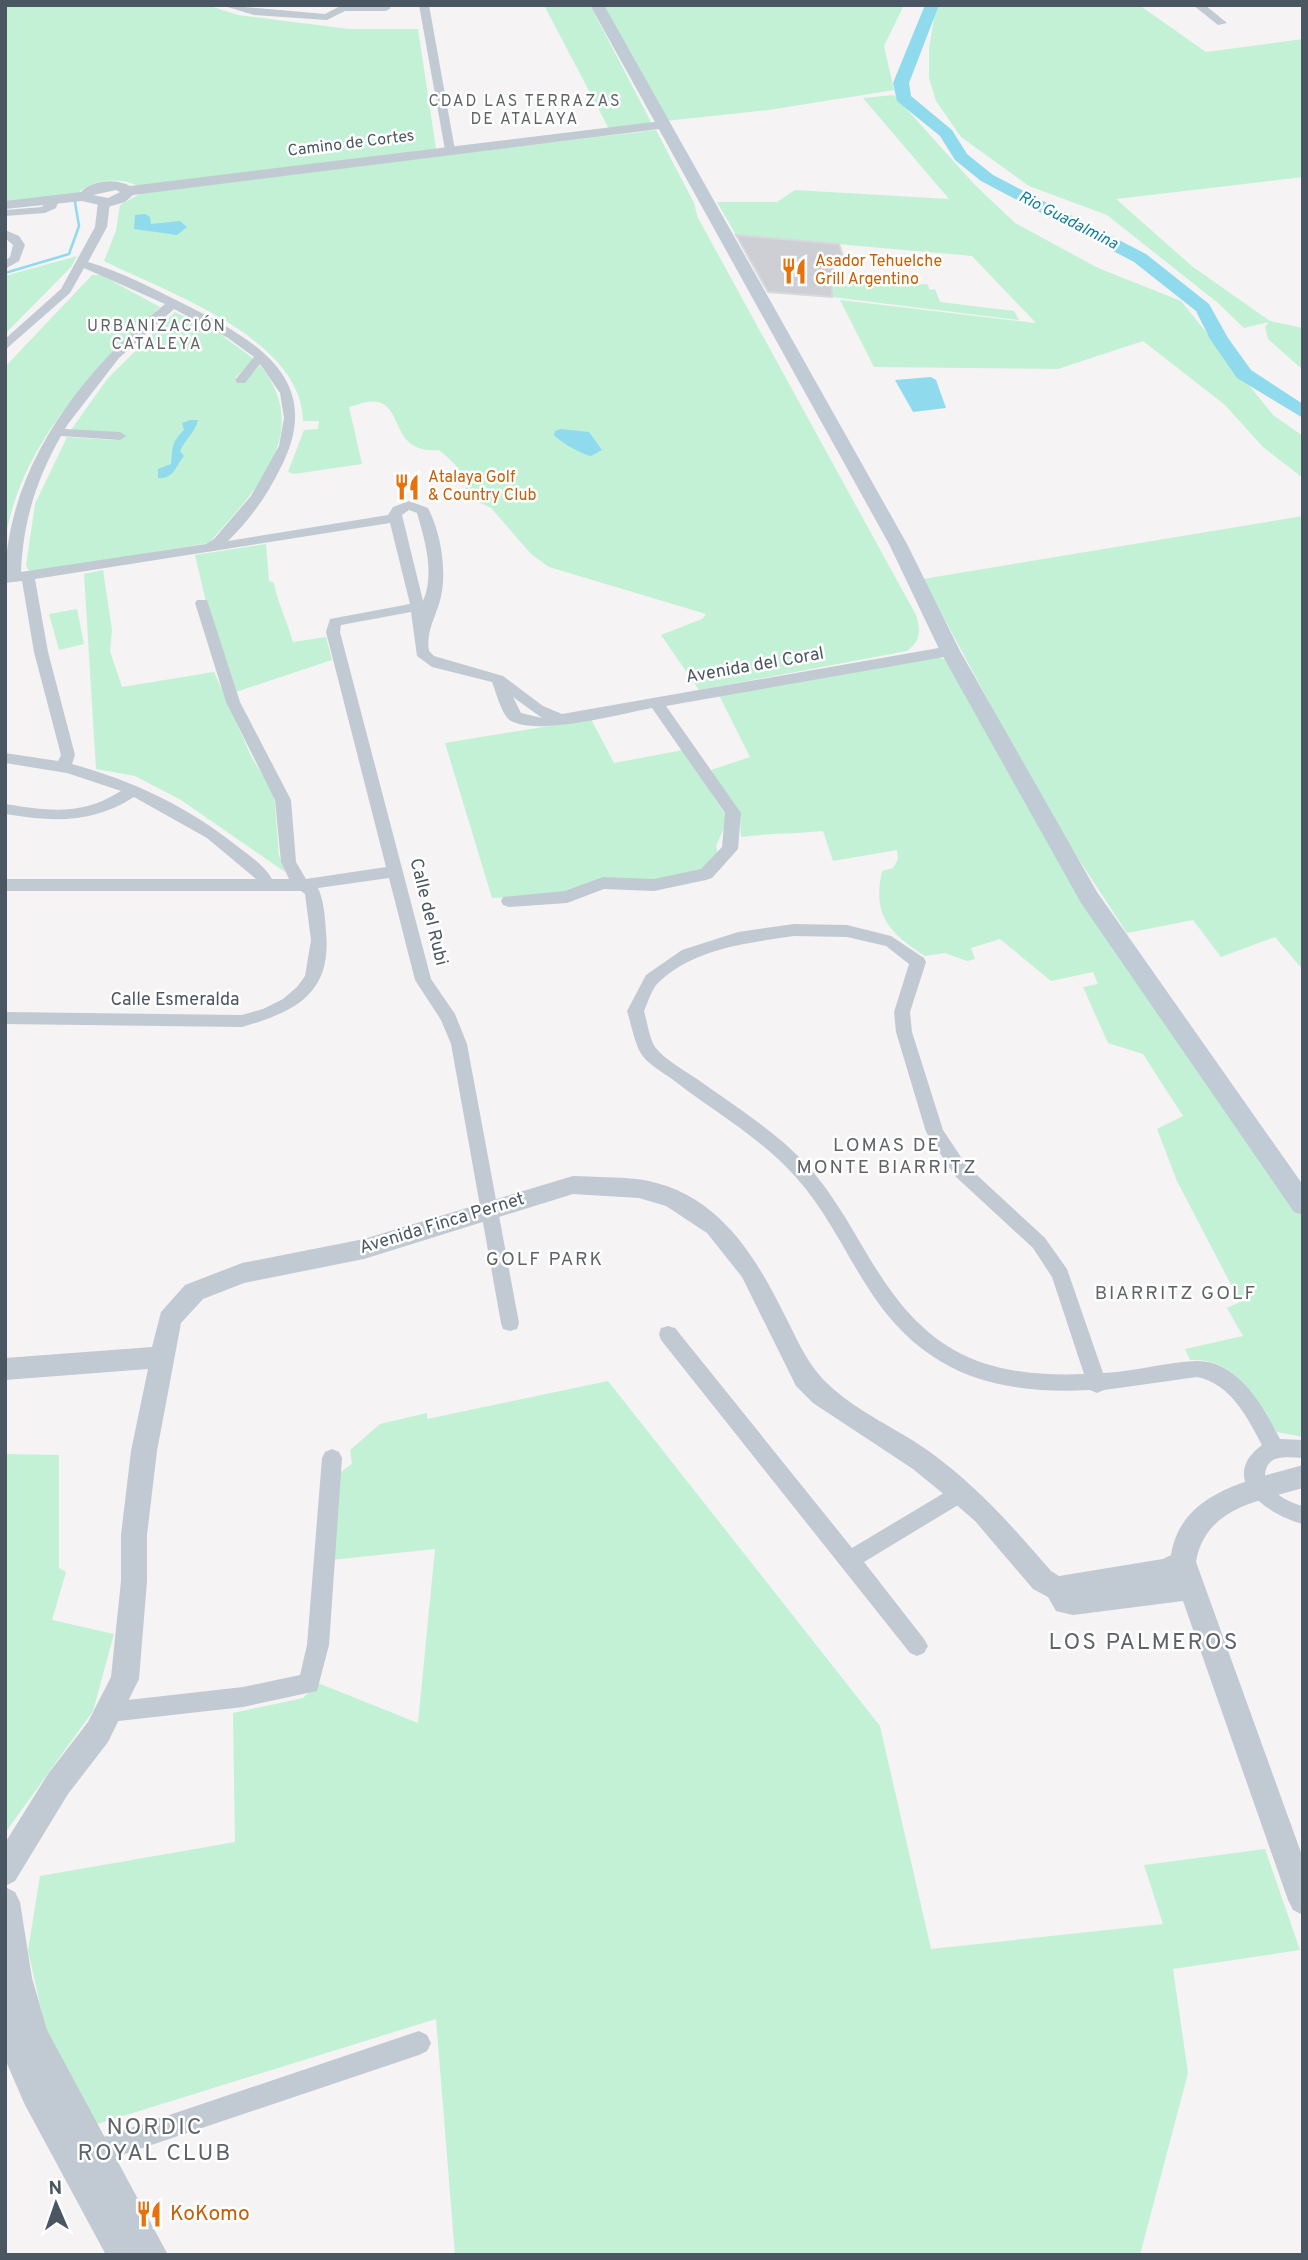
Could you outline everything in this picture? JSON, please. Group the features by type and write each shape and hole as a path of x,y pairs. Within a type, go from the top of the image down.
{"main road":[{"path":"597,5 898,544 950,651 1089,897 1303,1205"}],"street":[{"path":"226,5 254,12 327,17 343,8 390,7"},
{"path":"424,5 450,150"},
{"path":"1198,5 1222,23"},
{"name":"Camino de Cortes","path":"128,191 662,124"},
{"path":"5,205 52,202 85,196 91,189 99,186 118,185 128,191 119,200 104,202 94,202 85,196"},
{"path":"5,213 45,210 52,202"},
{"path":"5,346 66,291 101,227 104,202"},
{"path":"5,233 18,241 8,261"},
{"path":"80,263 105,270 174,303 247,344 276,370 290,401 288,441 282,460 264,488 221,540 211,548"},
{"path":"63,767 68,755 41,652 16,578 19,522 25,497 58,432 81,396 120,351 174,303"},
{"path":"241,380 251,365 262,358"},
{"path":"58,432 120,436"},
{"path":"405,506 414,506 423,511 436,559 424,605 396,518 396,512 405,506"},
{"path":"16,578 396,518"},
{"path":"202,603 216,661 227,689 282,798 286,817 288,863 292,875 302,885"},
{"name":"Avenida del Coral","path":"424,605 420,634 422,653 427,659 498,678 515,718 541,723 950,651"},
{"name":"Calle del Rubi","path":"424,605 335,622 333,632 423,980 449,1018 459,1044 510,1323"},
{"path":"509,901 566,897 603,883 654,886 706,874 730,849 733,813 656,703"},
{"path":"5,758 63,767 132,791 190,818 255,869 267,884"},
{"path":"5,809 68,817 93,813 132,791"},
{"path":"5,885 302,885 396,872"},
{"name":"Calle Esmeralda","path":"5,1018 242,1021 272,1014 289,1006 309,985 318,958 312,891 302,885"},
{"path":"1097,1385 1060,1274 1038,1243 961,1171 935,1132 904,1032 902,1012 918,962 913,954 872,935 811,929 712,945 684,955 661,968 646,985 634,1011 638,1037 648,1050 796,1165 817,1188 883,1299 915,1332 949,1355 988,1374 1034,1384 1097,1385 1197,1369 1212,1370 1236,1387 1274,1448"},
{"name":"Avenida Finca Pernet","path":"5,1871 58,1784 110,1712 125,1679 134,1581 134,1535 144,1451 170,1319 194,1292 242,1273 364,1249 573,1185 639,1189 673,1199 715,1226 750,1270 804,1378 822,1395 922,1461 961,1493 984,1513 1042,1580 1060,1590 1067,1585 1173,1568 1186,1575"},
{"path":"668,1334 917,1646"},
{"path":"5,1369 161,1357"},
{"path":"1303,1449 1274,1448 1258,1460 1255,1480 1259,1490 1278,1508 1303,1515"},
{"path":"110,1712 243,1697 309,1684 318,1644 332,1458"},
{"path":"1303,1476 1205,1511 1186,1539 1186,1575 1303,1899"},
{"path":"849,1560 961,1493"},
{"path":"5,1902 17,1978 33,2035 152,2255"},
{"path":"5,1992 10,2034 31,2082 124,2255"},
{"path":"95,2152 419,2043"}],"green space":[{"path":"5,5 207,5 238,15 349,29 418,29 436,149 138,186 123,181 99,182 78,193 5,204"},
{"path":"544,5 590,5 652,124 609,129"},
{"path":"603,5 904,5 884,46 894,90 769,110 665,121"},
{"path":"936,5 1139,5 1206,52 1303,39 1303,177 1116,199 1193,267 1270,321 1303,328 1303,370 1268,339 1265,327 1269,322 1244,328 1218,303 1107,215 1029,186 961,137 936,101 929,78 929,49"},
{"path":"894,95 974,184 1015,223 1098,268 1181,301 1273,415 1303,436 1303,478 1263,447 1225,405 1143,341 1058,369 874,367 840,300 1036,323 972,256 736,235 717,202 777,202 795,190 949,199 863,98"},
{"name":"Atalaya Golf & Country Club","path":"656,130 694,203 698,218 916,615 919,635 907,651 699,690 661,635 702,619 706,614 549,567 531,554 491,508 462,494 466,488 465,482 453,462 439,450 412,445 405,438 391,412 385,405 377,402 349,407 362,464 294,474 288,472 304,430 318,429 319,421 303,421 297,392 280,365 256,342 227,322 104,261 116,231 120,205 145,191"},
{"path":"77,256 71,267 5,334 5,276"},
{"path":"92,275 101,275 160,307 85,384 43,441 26,472 13,505 5,540 5,367"},
{"path":"861,282 905,286 927,284 930,290 935,289 940,302 1014,311 1019,320 832,297 834,286"},
{"path":"175,312 220,334 254,359 236,377 235,382 246,381 260,365 275,390 282,415 280,438 272,460 244,503 209,543 30,572 26,566 35,504 67,437 114,440 123,434 71,430 108,378"},
{"path":"1303,516 1303,970 1275,937 1221,957 1193,920 1127,933 1051,817 923,579"},
{"path":"266,544 269,581 274,583 293,642 326,637 332,660 233,693 218,653 195,555"},
{"path":"103,570 112,630 110,651 122,687 214,672 251,756 274,794 279,855 285,872 181,800 135,776 96,769 84,574"},
{"path":"77,609 84,644 59,650 49,614"},
{"path":"937,657 948,660 1232,1114 1303,1218 1303,1437 1277,1432 1242,1382 1220,1365 1190,1360 1185,1349 1243,1336 1227,1308 1240,1302 1177,1181 1157,1129 1183,1116 1143,1054 1108,1043 1083,987 1098,984 1093,972 1051,981 1000,939 971,948 975,959 967,961 945,953 925,956 893,931 886,921 879,900 882,871 893,868 898,859 897,850 833,861 823,831 741,837 740,815 711,770 750,757 719,695"},
{"path":"591,719 614,763 683,750 728,819 716,846 718,854 708,866 691,875 556,895 492,898 445,743"},
{"path":"608,1381 880,1726 931,1949 1163,1924 1144,1865 1265,1849 1300,1950 1173,1969 1188,2073 1140,2255 455,2255 436,2019 94,2125 49,2046 28,1950 40,1876 235,1842 233,1713 303,1698 318,1683 418,1723 435,1549 331,1560 336,1475 352,1464 350,1450 380,1424 427,1413 427,1419"},
{"path":"5,1454 59,1455 59,1568 66,1572 52,1620 114,1634 93,1711 5,1833"}],"water":[{"path":"145,214 150,217 151,224 180,221 187,227 177,235 134,229 135,215"},
{"path":"931,377 936,380 946,408 913,412 895,380"},
{"path":"198,420 180,451 184,456 168,477 158,478 158,469 171,464 175,442 184,430 182,423"},
{"path":"561,429 589,432 602,450 591,456 577,451 554,435 555,431"}],"building":[{"name":"Asador Tehuelche Grill Argentino","path":"736,235 839,244 845,263 833,263 832,297 768,292"}],"waterway":[{"name":"Rio Guadalmina","path":"932,5 901,83 903,98 946,133 961,157 987,178 1140,258 1203,308 1219,339 1244,374 1303,412"},
{"path":"5,273 69,254 79,226 75,202"}],"place":[{"name":"Asador Tehuelche Grill Argentino","path":"794,271"},
{"name":"Atalaya Golf & Country Club","path":"407,487"},
{"name":"KoKomo","path":"149,2214"}],"district":[{"name":"CDAD LAS TERRAZAS DE ATALAYA","path":"525,111"},
{"name":"URBANIZACIÓN CATALEYA","path":"157,336"},
{"name":"LOMAS DE MONTE BIARRITZ","path":"887,1157"},
{"name":"GOLF PARK","path":"545,1260"},
{"name":"BIARRITZ GOLF","path":"1176,1294"},
{"name":"LOS PALMEROS","path":"1144,1643"},
{"name":"NORDIC ROYAL CLUB","path":"155,2141"}]}
